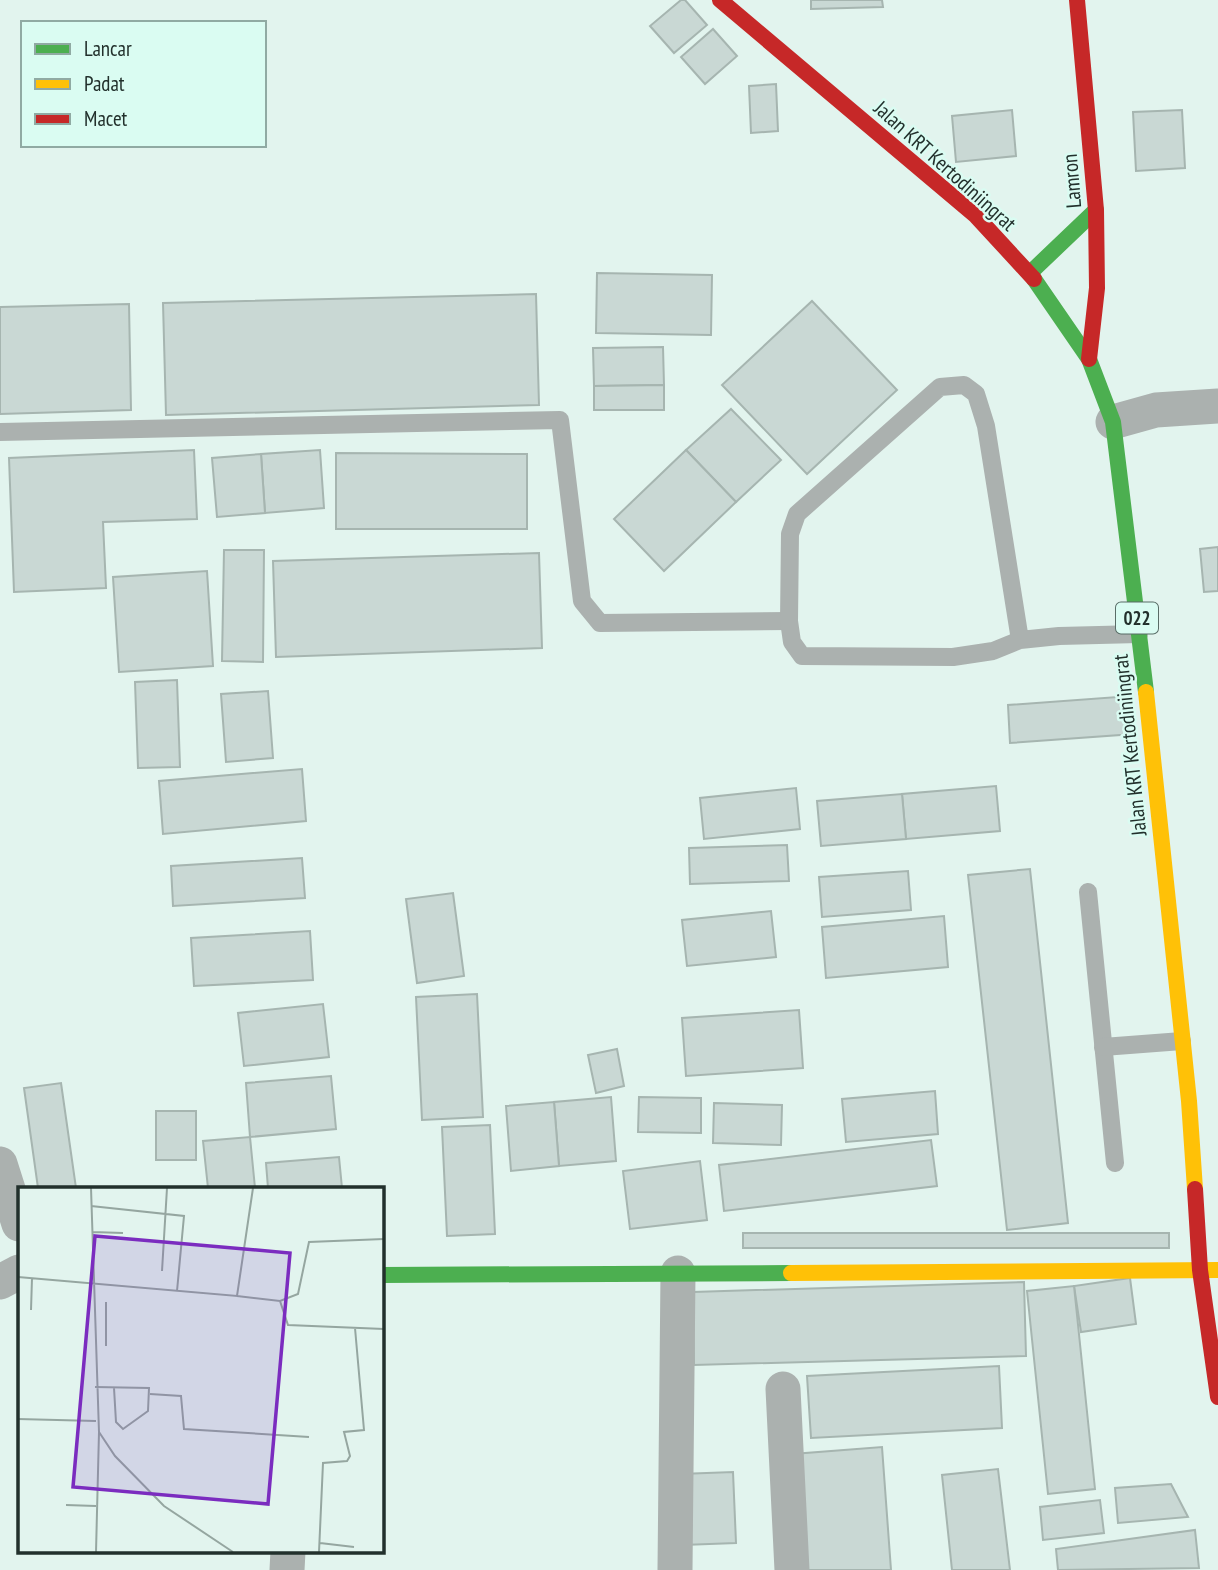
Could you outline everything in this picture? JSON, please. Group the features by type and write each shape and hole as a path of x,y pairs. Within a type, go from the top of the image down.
{"main road":[{"name":"Jalan KRT Kertodiniingrat","path":"720,0 976,215 1030,273 1089,359 1113,422 1139,634 1182,1041 1200,1270 1218,1396"},
{"name":"Lamron","path":"1077,0 1096,210 1097,288 1089,359"},
{"path":"1030,273 1096,210"},
{"path":"383,1275 1041,1274 1218,1270"}],"street":[{"path":"1113,422 1156,410 1218,406"},
{"path":"0,1164 18,1221"},
{"path":"0,1282 18,1273"},
{"path":"676,1570 678,1273"},
{"path":"783,1389 792,1570"},
{"path":"287,1570 288,1552"}],"lane":[{"path":"1020,640 986,426 976,394 964,385 940,387 797,514 790,534 789,621 792,642 802,656 953,657 993,651 1020,640 1139,634"},
{"path":"0,432 560,421 582,601 600,623 789,621"},
{"path":"1088,892 1115,1163"},
{"path":"1104,1047 1182,1041"}],"building":[{"path":"681,0 685,0 707,25 674,53 650,26"},
{"path":"811,0 882,0 883,7 811,9"},
{"path":"713,29 737,56 705,84 681,57"},
{"path":"776,84 778,131 751,133 749,86"},
{"path":"1012,110 1016,156 956,162 952,116"},
{"path":"1182,110 1185,168 1136,171 1133,112"},
{"path":"597,273 712,275 711,335 596,333"},
{"path":"536,294 539,405 166,415 163,303"},
{"path":"812,301 897,390 807,474 722,385"},
{"path":"129,304 131,410 0,414 0,307"},
{"path":"663,347 664,385 594,386 593,348"},
{"path":"664,385 664,410 594,410 594,386"},
{"path":"731,409 781,460 736,502 686,450"},
{"path":"194,450 197,519 103,522 106,588 14,592 9,458"},
{"path":"320,450 324,508 265,513 261,454"},
{"path":"686,450 736,502 664,571 614,519"},
{"path":"336,453 527,454 527,529 336,529"},
{"path":"261,454 265,513 217,517 212,458"},
{"path":"1218,547 1218,591 1204,592 1200,549"},
{"path":"224,550 264,550 263,662 222,661"},
{"path":"539,553 542,648 276,657 273,561"},
{"path":"207,571 213,666 119,672 113,577"},
{"path":"177,680 180,767 138,768 135,682"},
{"path":"268,691 273,758 226,762 221,694"},
{"path":"1131,696 1134,734 1010,743 1008,705"},
{"path":"302,769 306,821 163,834 159,781"},
{"path":"996,786 1000,831 906,839 902,794"},
{"path":"796,788 800,829 704,839 700,798"},
{"path":"902,794 906,839 821,846 817,801"},
{"path":"787,845 789,881 690,884 689,848"},
{"path":"302,858 305,898 173,906 171,866"},
{"path":"1030,869 1068,1223 1007,1230 968,875"},
{"path":"908,871 911,910 822,917 819,877"},
{"path":"453,893 464,976 417,983 406,899"},
{"path":"771,911 776,957 687,966 682,920"},
{"path":"944,916 948,967 826,978 822,927"},
{"path":"310,931 313,980 194,986 191,938"},
{"path":"477,994 483,1117 422,1120 416,997"},
{"path":"323,1004 329,1057 244,1066 238,1013"},
{"path":"799,1010 803,1068 686,1076 682,1018"},
{"path":"617,1049 624,1086 596,1093 588,1055"},
{"path":"331,1076 336,1129 250,1137 246,1083"},
{"path":"61,1083 76,1187 38,1187 24,1088"},
{"path":"935,1091 938,1134 846,1142 842,1099"},
{"path":"611,1097 616,1161 559,1166 554,1102"},
{"path":"639,1097 701,1098 701,1133 638,1132"},
{"path":"554,1102 559,1166 511,1171 506,1106"},
{"path":"714,1103 782,1105 781,1145 713,1143"},
{"path":"156,1111 196,1111 196,1160 156,1160"},
{"path":"490,1125 495,1234 447,1236 442,1127"},
{"path":"250,1137 255,1187 208,1187 203,1141"},
{"path":"931,1140 937,1186 724,1211 719,1165"},
{"path":"339,1157 342,1187 268,1187 266,1163"},
{"path":"700,1161 707,1220 630,1229 623,1171"},
{"path":"743,1233 1169,1233 1169,1248 743,1248"},
{"path":"1130,1278 1136,1324 1081,1332 1074,1286"},
{"path":"1024,1282 1026,1356 694,1365 693,1292"},
{"path":"1074,1286 1095,1489 1048,1494 1027,1291"},
{"path":"999,1366 1002,1428 811,1438 807,1376"},
{"path":"882,1447 891,1570 802,1570 793,1454"},
{"path":"998,1469 1010,1570 952,1570 942,1475"},
{"path":"733,1472 736,1543 683,1545 680,1474"},
{"path":"1171,1484 1188,1517 1118,1523 1115,1488"},
{"path":"1100,1500 1104,1533 1043,1540 1040,1507"},
{"path":"1195,1530 1199,1568 1058,1570 1056,1549"}],"traffic: fast":[{"path":"1030,273 1096,210"},
{"path":"1034,279 1089,359 1113,422 1146,692"},
{"path":"383,1275 791,1273"}],"traffic: slow":[{"path":"1146,692 1189,1101 1195,1189"},
{"path":"791,1273 1218,1270"}],"traffic: jam":[{"path":"720,0 976,216 1034,279"},
{"path":"1077,0 1096,210 1097,288 1089,359"},
{"path":"1195,1189 1200,1270 1218,1397"}]}
